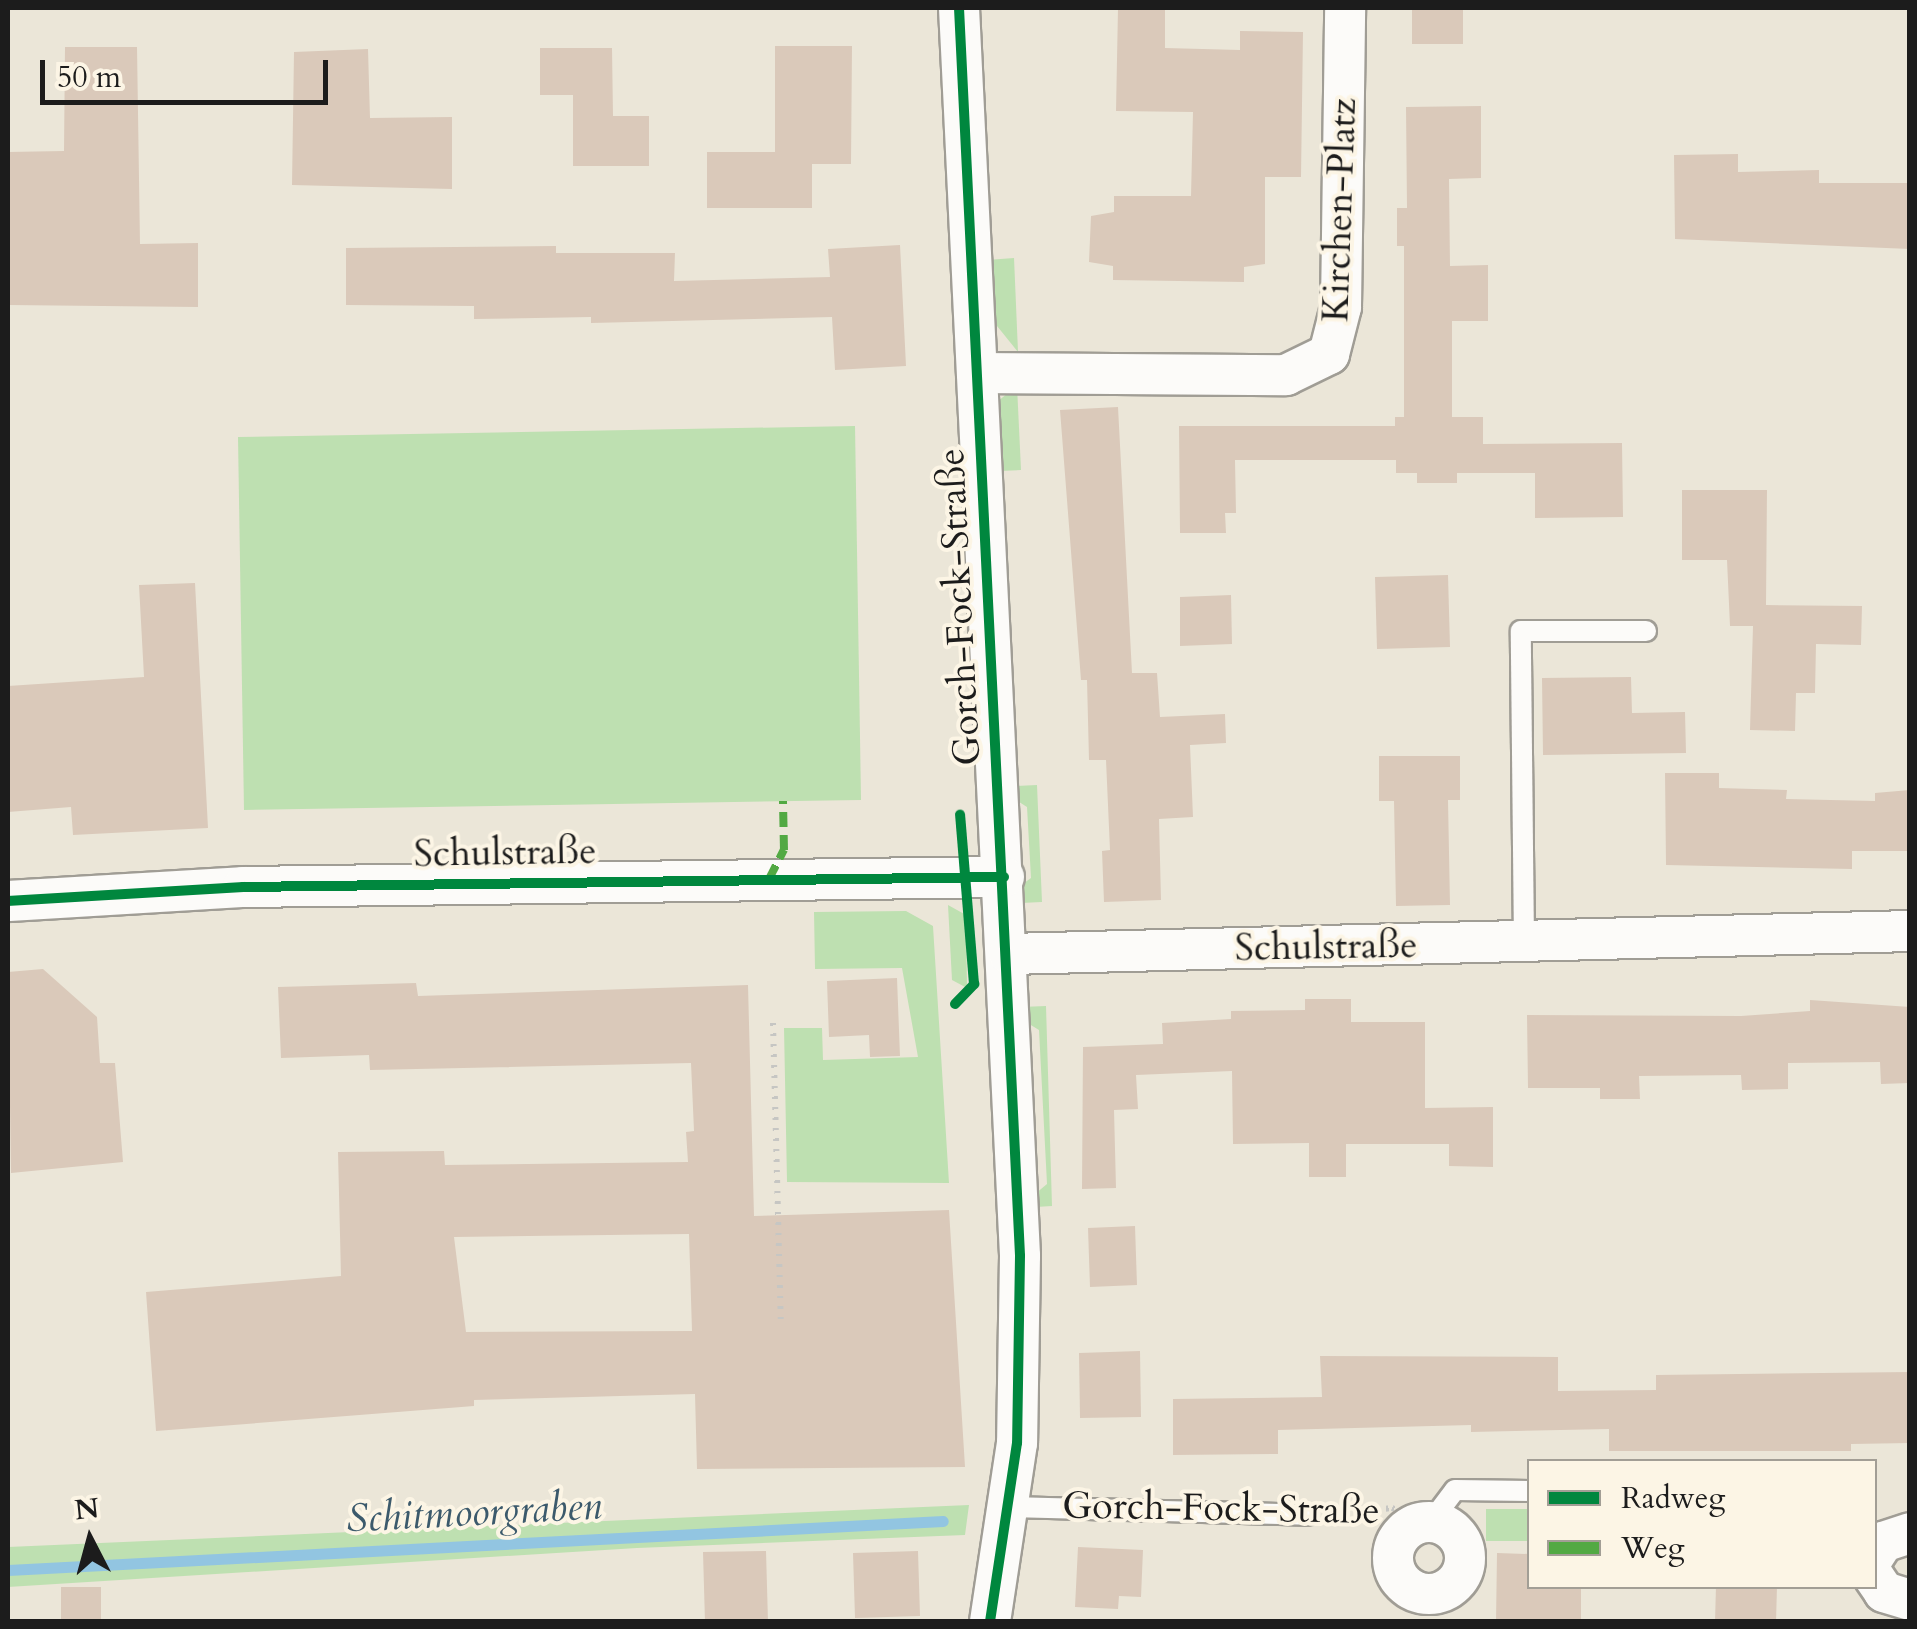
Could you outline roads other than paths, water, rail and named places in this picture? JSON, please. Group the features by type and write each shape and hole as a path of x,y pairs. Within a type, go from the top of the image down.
{"street":[{"name":"Gorch-Fock-Straße","path":"958,8 1020,1256 1010,1507 990,1622"},
{"name":"Kirchen-Platz","path":"977,373 1286,375 1329,354 1342,306 1345,8"},
{"name":"Schulstraße","path":"8,901 243,887 1004,877"},
{"name":"Schulstraße","path":"1008,954 1910,931"},
{"path":"1430,1522 1453,1531 1465,1552 1448,1607"},
{"path":"1877,1582 1884,1592 1910,1600"}],"lane":[{"path":"1524,943 1521,632 1646,631"},
{"path":"1430,1522 1456,1490 1527,1491"},
{"name":"Gorch-Fock-Straße","path":"1010,1507 1308,1515"}],"waterway":[{"name":"Schitmoorgraben","path":"8,1570 943,1521"}]}
